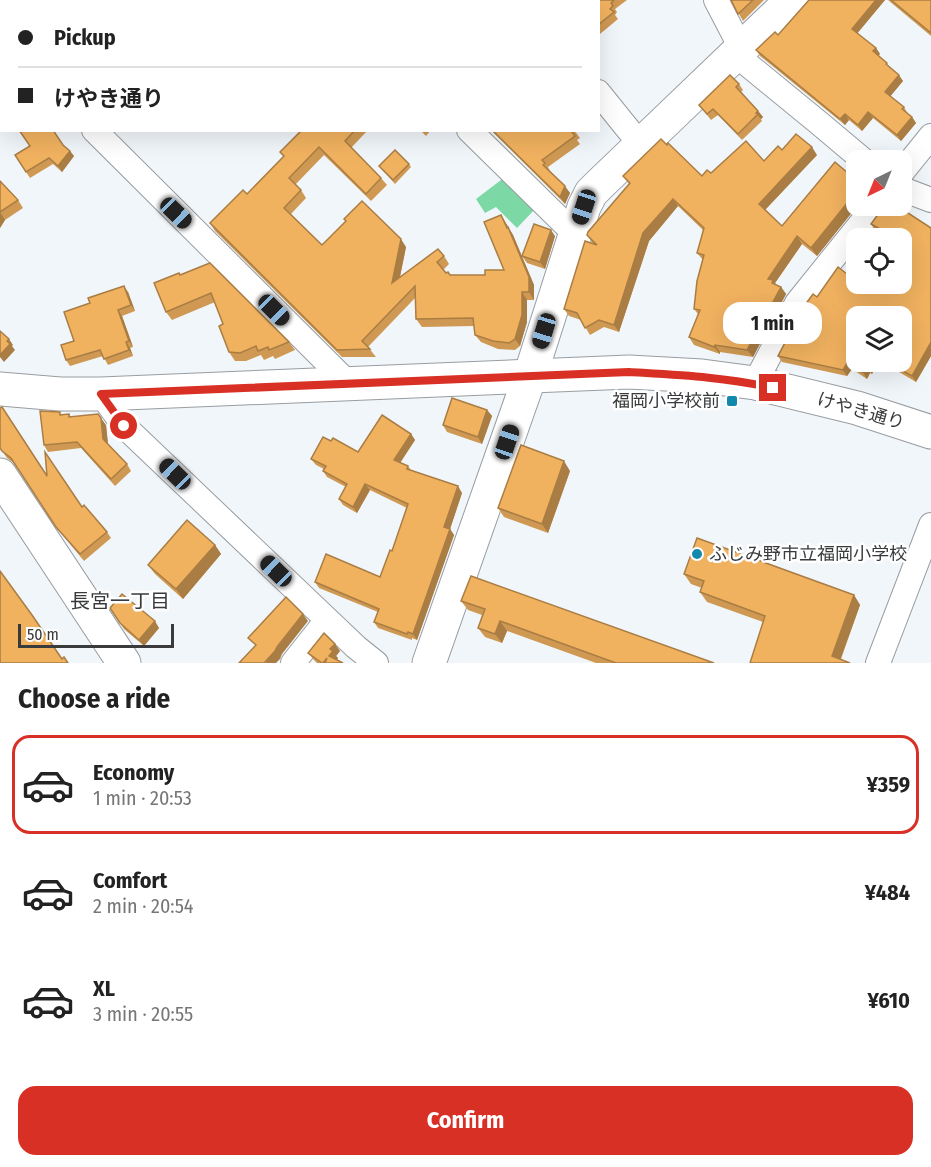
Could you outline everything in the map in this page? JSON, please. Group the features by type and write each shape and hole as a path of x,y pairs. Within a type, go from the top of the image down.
{"street":[{"path":"716,0 739,52 852,150"},
{"path":"429,663 530,376 584,207 591,193 792,0"},
{"path":"600,94 640,144"},
{"path":"96,132 349,384"},
{"path":"471,132 575,234"},
{"path":"912,160 931,136"},
{"path":"912,193 931,200"},
{"path":"755,383 797,303 867,216"},
{"name":"けやき通り","path":"0,389 60,394 101,394 629,372 702,376 755,383 857,408 931,432"},
{"path":"101,394 124,426 327,620 376,663"},
{"path":"0,475 124,663"},
{"path":"878,663 931,525"},
{"path":"293,663 327,620"}],"green space":[{"path":"505,177 536,208 517,228 496,207 485,213 476,199"}],"building":[{"path":"600,0 614,0 610,9 614,12 600,23"},
{"path":"731,0 753,0 738,14"},
{"path":"809,0 876,0 852,29 876,48 873,51 899,75 885,92 904,107 902,109 912,117 897,135 868,112 858,125 845,114 840,119 756,50 775,32 778,35"},
{"path":"891,0 931,0 931,33"},
{"path":"730,75 739,84 736,87 758,111 756,113 758,114 738,134 713,109 707,114 699,105"},
{"path":"20,132 54,132 70,151 58,166 49,158 26,172 15,155 30,146"},
{"path":"300,132 353,132 345,141 381,178 366,194 319,147 289,178 301,190 284,208 322,245 362,201 401,239 392,283 438,249 444,256 437,262 450,275 485,275 485,270 504,270 484,222 501,215 529,277 529,292 522,292 522,315 515,339 509,343 475,335 473,318 416,319 415,286 362,341 370,349 337,350 210,223 243,190 247,194 284,156 280,152"},
{"path":"494,132 572,132 575,136 542,160 545,163 543,165 565,186 560,197"},
{"path":"796,134 812,147 759,204 782,226 835,162 846,171 846,204 811,248 797,236 768,279 781,287 747,350 715,345 714,347 689,337 700,310 694,309 697,281 704,255 697,253 704,228 673,199 643,233 614,325 599,320 585,328 577,313 564,309 585,241 597,245 587,235 588,232 630,183 623,176 661,139 702,176 707,170 711,173 746,141 764,161 778,146 782,150"},
{"path":"395,150 409,164 393,180 379,166"},
{"path":"0,181 18,200 0,212"},
{"path":"877,216 912,216 931,228 931,342 912,376 905,372 912,372 912,306 846,306 846,365 843,370 778,356 805,305 813,294 817,297 838,267 846,273 846,294 912,294 912,228 878,228 871,224"},
{"path":"534,224 551,230 540,262 522,256"},
{"path":"210,263 289,342 269,350 268,347 258,351 256,346 240,353 229,352 219,326 223,324 211,293 166,312 154,283"},
{"path":"124,286 131,305 118,310 129,341 126,342 129,350 104,359 100,350 66,360 61,345 74,341 64,312 90,303 88,298"},
{"path":"0,331 9,339 7,341 10,344 0,355"},
{"path":"452,398 487,410 478,437 443,425"},
{"path":"2,407 47,476 45,452 82,507 84,505 107,532 80,554 56,527 11,458 0,448 0,408"},
{"path":"40,411 60,412 60,415 69,414 69,417 98,414 101,418 103,439 127,464 111,479 77,442 44,445"},
{"path":"382,415 411,434 394,460 408,466 407,469 458,486 444,527 450,529 413,634 374,622 379,609 315,582 326,554 380,577 390,550 392,551 408,504 365,484 353,507 339,499 347,484 323,471 326,466 311,459 323,437 331,441 333,438 358,452"},
{"path":"521,445 564,461 542,524 498,508"},
{"path":"187,520 215,545 176,589 148,565"},
{"path":"697,538 854,595 832,656 850,663 750,663 765,616 700,592 704,581 684,574"},
{"path":"0,571 62,659 64,657 68,663 0,663"},
{"path":"471,576 714,663 616,663 500,621 495,634 478,628 485,609 461,601"},
{"path":"122,594 155,621 139,640 120,623 110,608"},
{"path":"286,597 303,614 264,663 239,663 256,645 248,638"},
{"path":"324,633 335,644 330,649 333,651 329,656 343,663 325,663 327,658 322,663 308,653"}],"place":[{"name":"福岡小学校前","path":"732,401"},
{"name":"ふじみ野市立福岡小学校","path":"697,554"}],"district":[{"name":"長宮一丁目","path":"120,601"}],"route":[{"path":"124,426 101,394 629,372 702,376 755,383 773,388"}]}
